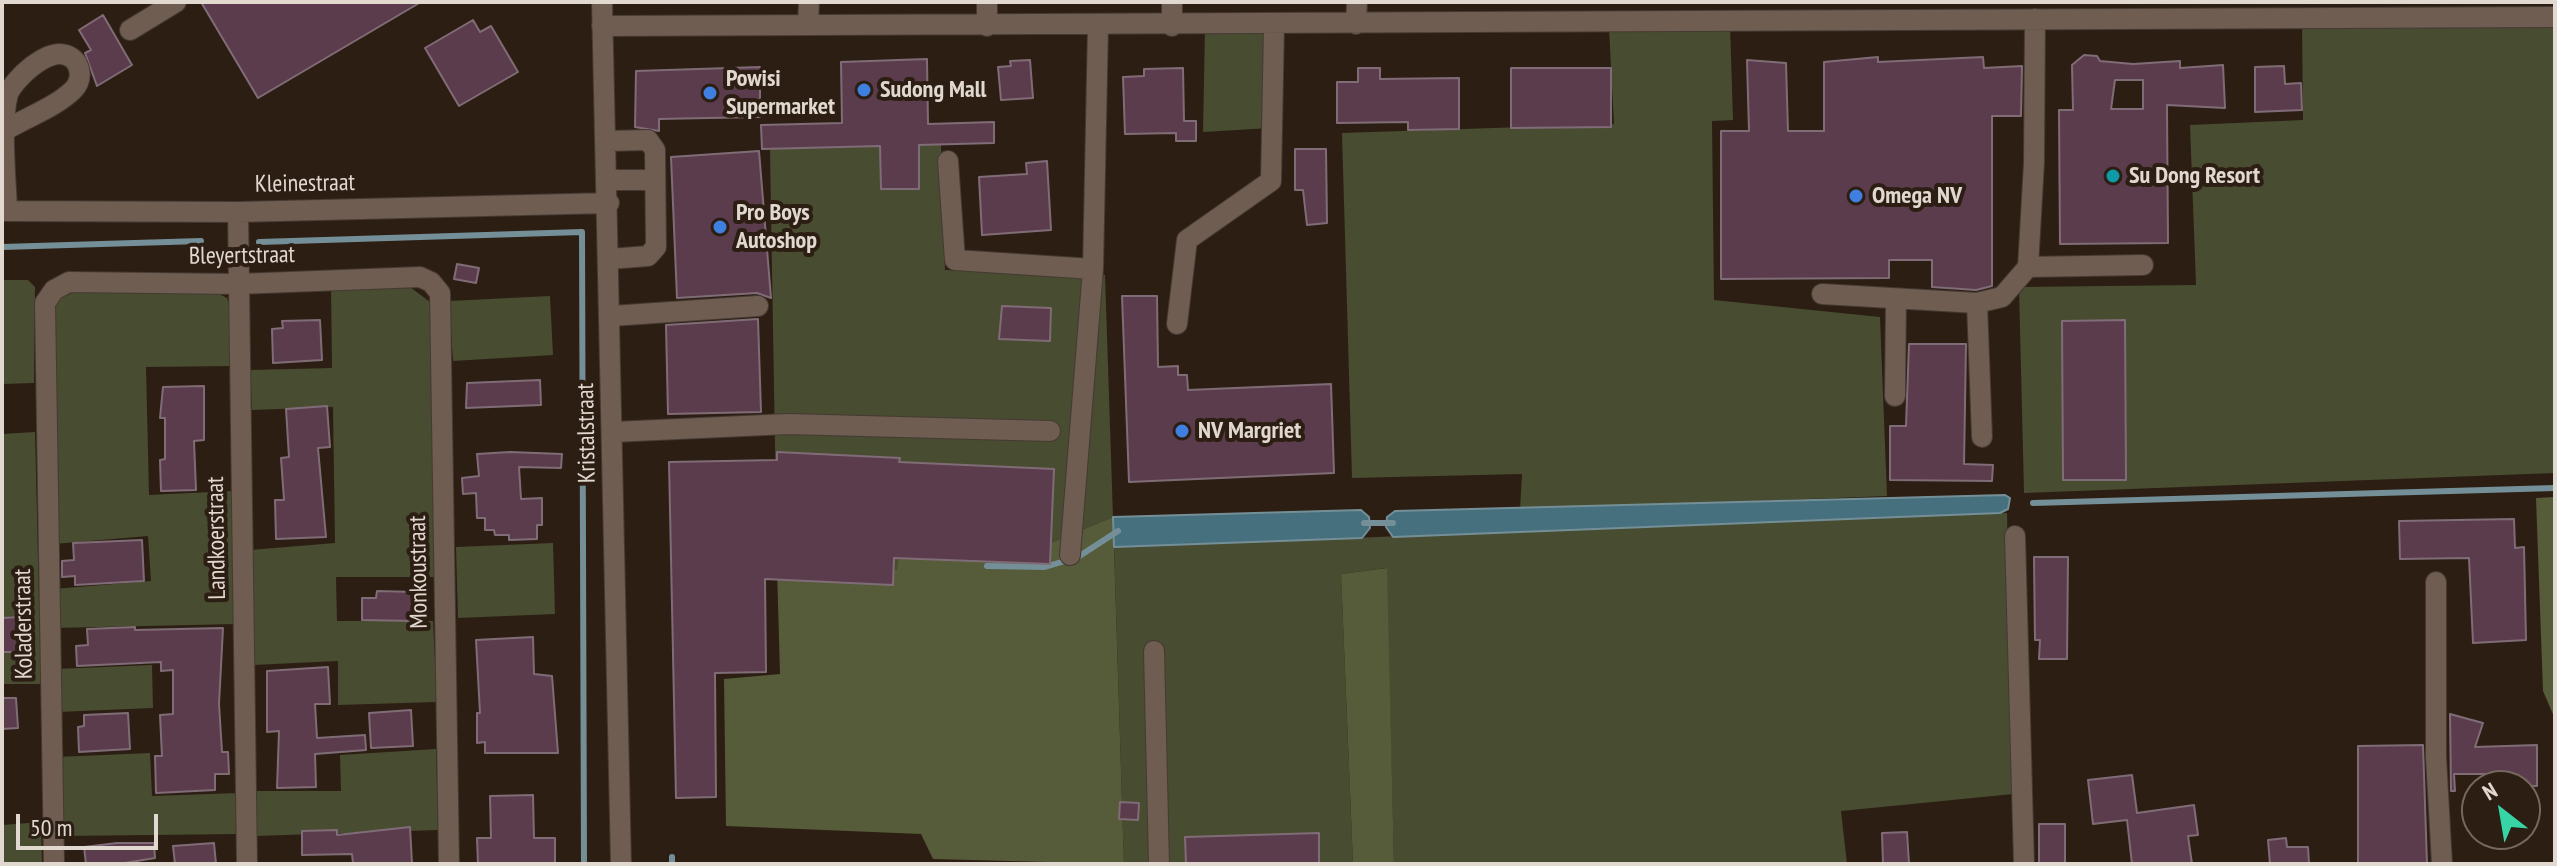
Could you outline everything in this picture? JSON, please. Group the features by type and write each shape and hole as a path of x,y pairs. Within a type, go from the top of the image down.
{"street":[{"path":"130,30 151,8 176,2"},
{"name":"Kristalstraat","path":"602,2 609,203 621,864"},
{"path":"808,23 809,2"},
{"path":"987,2 987,26"},
{"path":"1172,2 1172,26"},
{"path":"1356,24 1357,2"},
{"path":"1435,2 1435,23"},
{"path":"602,26 808,23 1172,26 2035,19 2444,10 2555,17"},
{"path":"1822,294 1977,303 2002,297 2028,267 2034,163 2035,19"},
{"path":"1177,324 1187,240 1265,189 1271,181 1274,25"},
{"path":"1070,555 1093,269 1098,26"},
{"path":"3,130 4,211"},
{"path":"607,141 648,140 655,150 653,253 610,259"},
{"path":"948,161 955,260 1093,269"},
{"path":"608,180 654,180"},
{"name":"Kleinestraat","path":"4,211 238,212 609,203"},
{"name":"Landkoerstraat","path":"238,212 247,864"},
{"path":"2028,267 2143,265"},
{"name":"Bleyertstraat","path":"54,290 69,282 238,284 420,277 431,282"},
{"name":"Monkoustraat","path":"431,282 440,293 449,864"},
{"name":"Koladerstraat","path":"54,290 45,303 54,864"},
{"path":"1895,396 1896,300"},
{"path":"1977,303 1982,437"},
{"path":"611,316 758,306"},
{"path":"613,432 788,424 1050,431"},
{"path":"2015,536 2024,864"},
{"path":"2436,582 2436,757 2442,864"},
{"path":"1154,651 1159,864"}],"green space":[{"path":"2555,19 2555,473 2024,493 2019,287 2196,285 2190,125 2303,120 2302,21"},
{"path":"1730,24 1733,120 1712,121 1714,300 1880,317 1887,496 1520,510 1522,474 1352,478 1342,133 1614,124 1609,28"},
{"path":"1266,27 1270,128 1203,132 1205,29"},
{"path":"941,144 945,270 1105,275 1113,517 1053,542 899,555 898,570 777,568 770,149"},
{"path":"2,280 28,280 35,287 34,383 2,384"},
{"path":"410,287 430,302 433,314 434,577 336,577 337,621 433,621 437,702 338,705 338,661 253,665 250,550 335,543 333,407 252,410 250,370 332,368 331,288"},
{"path":"215,292 227,298 231,310 232,366 146,367 149,495 233,491 237,624 53,628 53,589 151,581 148,536 54,544 55,299 72,293"},
{"path":"550,296 553,355 453,361 449,301"},
{"path":"35,432 41,684 2,684 2,434"},
{"path":"2555,497 2555,719 2543,691 2536,498"},
{"path":"2007,513 2013,794 1841,811 1847,864 1394,864 1386,568 1341,574 1353,864 1124,864 1114,547"},
{"path":"1113,517 1124,864 933,859 921,834 726,826 724,679 780,674 777,568 897,570 899,555 1053,542"},
{"path":"553,543 555,614 458,618 456,547"},
{"path":"1387,568 1394,864 1353,864 1341,574"},
{"path":"152,665 153,708 57,712 56,669"},
{"path":"436,749 438,830 255,836 254,791 341,791 340,755"},
{"path":"150,753 152,796 239,793 240,834 60,836 57,757"},
{"path":"41,822 42,864 2,864 2,825"}],"water":[{"path":"2005,495 2010,498 2008,509 2000,513 1393,537 1386,527 1387,517 1395,511"},
{"path":"1361,510 1369,517 1370,528 1362,538 1114,547 1113,517"}],"building":[{"path":"201,2 421,2 258,98"},
{"path":"103,15 132,65 97,86 85,53 91,50 79,30"},
{"path":"473,20 480,32 491,26 518,72 459,106 425,48"},
{"name":"Su Dong Resort","path":"2084,55 2097,56 2100,61 2133,64 2180,61 2180,68 2223,65 2225,108 2167,105 2168,243 2060,244 2059,110 2073,110 2072,65","holes":["2115,80 2143,80 2143,109 2111,109"]},
{"name":"Omega NV","path":"1878,57 1878,62 1983,57 1984,68 2022,66 2021,116 1992,116 1992,286 1976,290 1932,287 1932,260 1889,260 1889,278 1721,279 1721,131 1749,131 1747,60 1786,63 1788,131 1824,131 1824,62"},
{"path":"927,59 928,124 994,122 994,143 919,145 919,189 881,189 880,146 762,149 761,125 842,123 841,62"},
{"path":"1030,60 1033,98 1001,100 998,67 1011,66 1010,61"},
{"path":"2284,66 2285,84 2301,83 2302,110 2255,112 2255,67"},
{"name":"Powisi Supermarket","path":"760,67 760,117 659,119 659,131 635,127 636,71"},
{"path":"1183,68 1184,121 1196,121 1196,141 1176,141 1176,133 1125,134 1123,77 1144,76 1144,69"},
{"path":"1358,68 1380,68 1380,79 1459,78 1459,129 1408,130 1408,122 1337,123 1337,82 1358,82"},
{"path":"1511,68 1611,68 1611,127 1511,128"},
{"path":"1295,149 1326,149 1327,223 1307,225 1303,190 1295,190"},
{"name":"Pro Boys Autoshop","path":"759,151 771,298 757,293 677,298 671,157"},
{"path":"1047,161 1051,230 982,235 979,177 1027,174 1026,163"},
{"path":"457,264 479,268 476,283 454,279"},
{"path":"1122,296 1157,296 1158,367 1178,366 1178,375 1187,375 1188,390 1331,384 1334,473 1129,482"},
{"path":"1002,306 1051,308 1050,341 999,339"},
{"path":"758,319 761,412 668,414 666,325"},
{"path":"320,320 322,360 273,363 272,329 283,328 282,321"},
{"path":"2125,320 2126,480 2063,480 2062,321"},
{"path":"1909,344 1966,344 1964,464 1993,465 1992,481 1890,480 1890,426 1906,426"},
{"path":"540,380 541,405 466,408 467,383"},
{"path":"204,386 204,440 194,441 196,490 161,491 160,460 165,459 165,418 160,418 163,387"},
{"path":"327,406 330,447 318,448 326,537 276,539 275,500 284,500 281,458 289,457 286,409"},
{"path":"777,452 900,458 899,462 1054,469 1050,564 894,558 893,585 765,579 766,672 715,673 716,797 676,798 669,462 777,460"},
{"path":"477,454 562,454 561,468 519,467 521,499 542,498 542,525 537,525 537,539 509,540 509,535 495,535 494,530 485,530 485,518 477,518 476,493 463,494 462,478 479,476"},
{"path":"2514,519 2515,548 2524,547 2526,640 2473,643 2469,558 2400,559 2399,521"},
{"path":"142,540 144,581 75,585 75,576 62,577 62,561 74,560 73,543"},
{"path":"2034,557 2068,557 2067,659 2039,659 2040,640 2035,640"},
{"path":"377,591 416,592 415,621 362,620 362,598 376,598"},
{"path":"20,617 21,652 2,652 2,618"},
{"path":"135,627 135,630 223,628 219,704 222,752 228,752 229,774 215,774 215,790 156,793 155,756 162,756 160,715 173,714 173,670 161,671 161,662 77,666 76,646 88,645 87,629"},
{"path":"533,637 534,674 552,676 558,753 485,753 485,742 477,743 477,713 480,713 476,640"},
{"path":"328,667 330,704 315,704 317,738 365,735 366,750 315,754 316,787 277,788 279,731 267,732 267,671"},
{"path":"2,698 16,698 18,728 2,729"},
{"path":"411,710 413,746 371,748 369,713"},
{"path":"128,713 130,749 79,752 78,727 84,726 84,715"},
{"path":"2450,714 2483,723 2475,747 2537,745 2537,770 2461,770 2461,774 2454,774 2455,791 2451,791"},
{"path":"2423,745 2427,864 2358,864 2358,746"},
{"path":"2132,775 2137,813 2194,805 2198,835 2188,836 2192,864 2132,864 2127,820 2093,824 2088,780"},
{"path":"533,795 534,838 555,838 555,864 478,864 477,838 491,838 490,796"},
{"path":"1120,802 1139,803 1138,820 1119,819"},
{"path":"2039,824 2065,824 2065,864 2039,864"},
{"path":"410,827 412,864 353,864 352,854 302,855 302,831 337,830 337,835"},
{"path":"1907,832 1909,864 1883,864 1882,833"},
{"path":"1319,833 1319,864 1186,864 1185,837"},
{"path":"2286,838 2287,847 2308,847 2309,864 2270,864 2268,840"},
{"path":"154,843 155,858 119,864 86,864 84,847"},
{"path":"214,843 216,864 175,864 173,846"}],"waterway":[{"path":"259,242 582,232 584,864"},
{"path":"2,247 201,241"},
{"path":"2033,503 2555,488"},
{"path":"1364,523 1393,523"},
{"path":"987,566 1045,567 1078,557 1118,531"},
{"path":"672,857 672,864"}],"place":[{"name":"Sudong Mall","path":"864,90"},
{"name":"Powisi Supermarket","path":"710,93"},
{"name":"Su Dong Resort","path":"2113,176"},
{"name":"Omega NV","path":"1856,196"},
{"name":"Pro Boys Autoshop","path":"720,227"},
{"name":"NV Margriet","path":"1182,431"}]}
